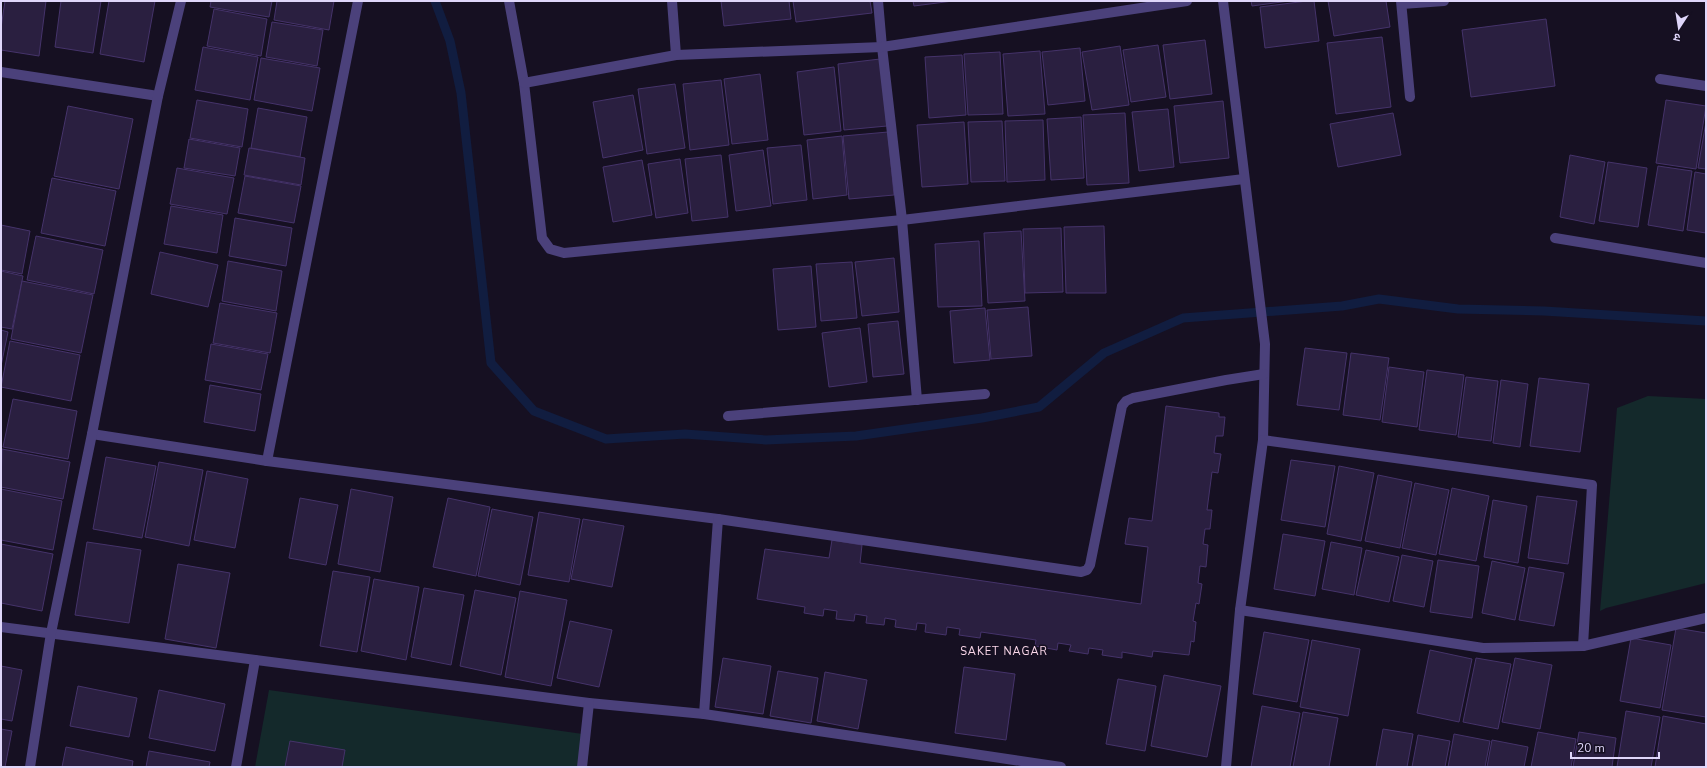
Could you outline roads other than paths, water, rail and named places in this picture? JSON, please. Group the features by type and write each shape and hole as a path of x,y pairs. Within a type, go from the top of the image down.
{"street":[{"path":"30,767 51,633 92,434 158,96 181,1"},
{"path":"267,461 358,1"},
{"path":"509,1 524,83 542,238 550,249 564,253 902,220 1244,179"},
{"path":"672,1 676,55"},
{"path":"878,1 902,220 917,400"},
{"path":"524,83 676,55 882,47 1187,1"},
{"path":"1223,1 1265,344 1263,440 1240,610 1226,767"},
{"path":"1410,97 1401,3 1444,1"},
{"path":"1,72 158,96"},
{"path":"1660,79 1706,86"},
{"path":"1555,238 1706,263"},
{"path":"92,434 267,461 718,519 1081,572 1087,570 1090,565 1122,406 1126,401 1133,398 1264,374"},
{"path":"728,416 985,394"},
{"path":"1263,440 1592,485 1583,646"},
{"path":"704,714 718,519"},
{"path":"1240,610 1483,648 1583,646 1706,618"},
{"path":"1,627 589,704 704,714 1045,766 1061,767"},
{"path":"236,767 255,660"},
{"path":"582,767 589,704"}],"waterway":[{"path":"435,1 450,41 461,93 491,363 534,411 606,439 685,434 766,440 856,436 982,418 1039,407 1104,353 1183,318 1342,306 1379,299 1458,309 1544,311 1706,321"}],"district":[{"name":"SAKET NAGAR","path":"1004,651"}]}
